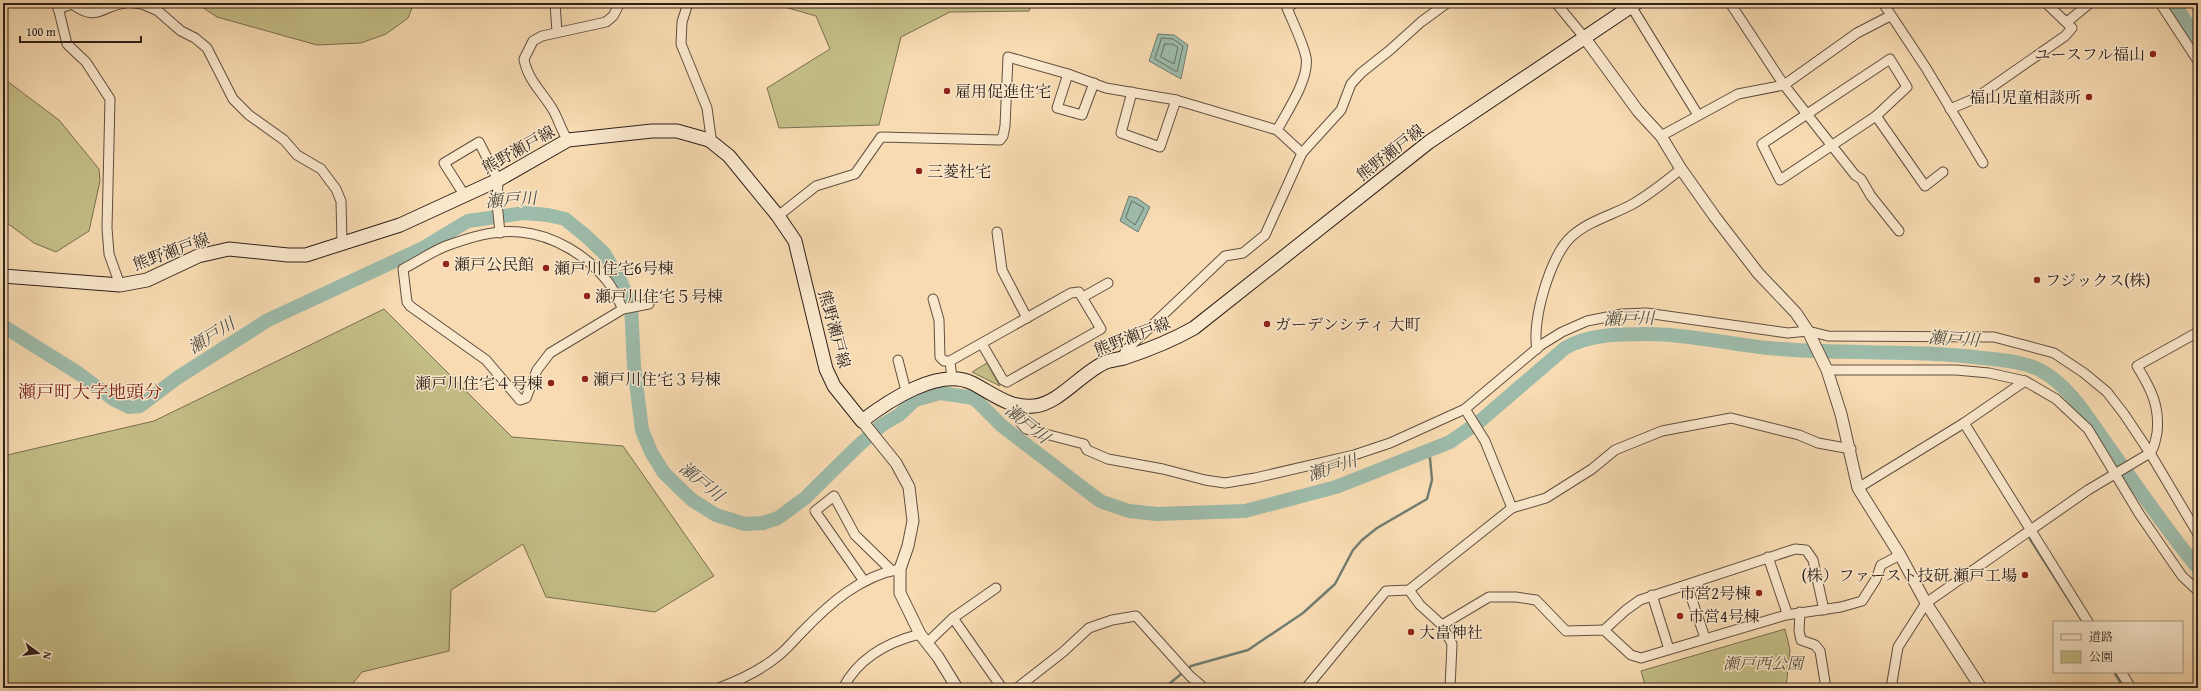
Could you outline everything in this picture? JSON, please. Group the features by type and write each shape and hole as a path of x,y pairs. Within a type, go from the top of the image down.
{"main road":[{"name":"熊野瀬戸線","path":"1019,407 1035,406 1048,401 1106,362 1170,341 1194,328 1429,142 1634,5"},
{"name":"熊野瀬戸線","path":"3,276 120,285 147,280 198,256 229,249 288,255 306,255 400,225 498,180 568,140 652,131 677,130 709,140 729,156 778,216 795,242 826,369 834,386 864,424"},
{"path":"864,424 882,405 906,391 952,378 971,382 1019,407"}],"street":[{"path":"120,285 109,254 107,228 110,99 86,62 67,44 58,6 72,4 84,13 93,13 125,3"},
{"path":"134,3 142,4 158,11 181,31 195,38 207,48 233,99 250,115 284,140 297,155 321,169 336,189 341,201 342,243"},
{"path":"555,3 557,32"},
{"path":"568,140 562,133 554,111 529,76 524,59 533,41 542,36 557,32 606,22 613,16 620,3"},
{"path":"688,3 682,22 681,44 707,108 711,137 709,140"},
{"path":"1277,130 1303,81 1306,57 1287,8 1294,3"},
{"path":"1122,358 1126,350 1225,256 1243,253 1265,235 1302,153 1341,110 1348,97 1352,84 1361,73 1390,50 1421,22 1447,3"},
{"path":"1556,3 1584,37 1638,111 1660,136 1681,169 1758,273 1796,313 1810,334 1826,368 1851,449 1858,488 1900,555 1926,603 1981,688"},
{"path":"1730,3 1784,85 1833,145 1855,175 1861,178 1871,196 1899,231"},
{"path":"1883,3 1890,16 1926,68 1983,163"},
{"path":"1950,109 1976,98 2065,36 2072,28 2046,3"},
{"path":"2067,22 2090,3"},
{"path":"2160,3 2198,61"},
{"path":"1634,5 1698,115"},
{"path":"1660,136 1738,94 1784,85 1857,33 1890,16"},
{"path":"778,216 816,186 855,174 881,137 1000,140 1003,136 1005,126 1008,57 1094,83 1176,100 1277,130 1302,153"},
{"path":"1890,59 1907,87 1876,116 1780,180 1762,144 1890,59"},
{"path":"1068,74 1057,108 1082,115 1094,83"},
{"path":"1132,92 1121,133 1160,147 1176,100"},
{"path":"1876,116 1926,186 1943,172"},
{"path":"465,196 444,163 479,142 498,180 497,203 500,230"},
{"path":"1537,349 1534,336 1546,285 1552,267 1572,236 1649,194 1681,169"},
{"path":"626,308 609,283 590,263 567,247 544,237 520,232 500,230 446,246 403,269 407,302 486,360 520,400 526,398 537,370 550,353 626,308 649,304"},
{"path":"997,232 1002,270 1027,318"},
{"path":"1083,297 1108,283"},
{"path":"933,299 938,320 940,357 944,361 950,361 982,344 1071,293 1079,292 1101,329 1007,382 1003,380 982,344"},
{"path":"1019,407 1020,422 1026,429 1084,444 1087,450 1108,459 1225,483 1255,478 1354,455 1390,443 1466,410 1537,349 1562,332 1587,321 1622,314 1646,313 1788,333 1835,336 1994,337 2054,353 2084,373 2107,392 2124,414 2150,454 2198,534"},
{"path":"1891,688 1898,647 1926,603 2031,530 2117,473 2150,454 2154,448 2158,412 2146,380 2137,366 2198,332"},
{"path":"898,360 906,391"},
{"path":"950,361 952,378"},
{"path":"1826,368 1956,370 1989,373 2025,381 2056,399 2088,429 2117,473 2140,515 2182,576 2198,591"},
{"path":"1858,488 1964,424 2025,381"},
{"path":"1466,410 1483,438 1512,508"},
{"path":"1306,688 1386,591 1409,590 1512,508 1546,498 1592,469 1615,450 1662,431 1731,418 1799,435 1818,443 1851,449"},
{"path":"864,424 901,470 910,492 913,521 908,546 896,569 900,593 920,634 938,657 957,688"},
{"path":"1964,424 2087,621"},
{"path":"864,581 815,511 834,496 855,535 896,569"},
{"path":"1442,625 1489,597 1516,597 1536,600 1566,630 1604,630 1626,610 1640,600 1795,549 1806,550 1813,560 1824,610"},
{"path":"1604,630 1631,655 1641,658 1800,612 1824,610 1862,601 1876,579 1881,565 1900,555"},
{"path":"1768,557 1786,610"},
{"path":"719,688 743,679 768,664 836,599 864,581 896,569"},
{"path":"1686,585 1704,635"},
{"path":"927,643 953,618 996,588"},
{"path":"1409,590 1420,605 1442,625 1452,644 1450,688"},
{"path":"1652,595 1668,646"},
{"path":"1800,612 1799,632 1801,640 1814,645 1820,651 1826,688"},
{"path":"1017,688 1063,652 1089,628 1136,616 1190,676 1204,688"},
{"path":"953,618 1002,688"},
{"path":"843,688 856,670 870,656 895,640 920,634"},
{"path":"2122,673 2131,688"}],"green space":[{"path":"196,3 414,3 408,18 386,34 361,43 317,45 217,17"},
{"path":"779,3 1032,3 1029,11 950,12 901,37 879,125 779,128 767,88 830,49 816,16 781,6"},
{"path":"1172,3 1219,3 1220,7 1180,7"},
{"path":"3,78 59,120 99,169 100,181 89,231 56,252 34,243 3,220"},
{"path":"384,309 512,437 623,446 714,576 655,612 546,597 523,544 451,590 449,651 362,672 349,688 3,688 3,456 154,421"},
{"path":"987,363 1000,386 972,372"},
{"name":"瀬戸西公園","path":"1785,629 1790,650 1786,688 1646,688 1641,671"}],"water":[{"path":"1158,34 1174,35 1188,45 1181,79 1149,61"},
{"path":"1129,196 1137,198 1150,207 1138,232 1120,221"}],"waterway":[{"path":"2174,3 2198,41"},
{"name":"瀬戸川","path":"3,326 78,373 113,399 129,407 140,406 177,378 268,320 423,248 468,221 524,213 548,215 565,219 604,253 621,282 631,306 634,366 642,430 651,452 664,473 692,500 716,515 745,524 763,523 778,518 805,498 858,446 882,425 899,415 915,400 940,393 974,398 1002,426 1100,501 1129,511 1157,514 1245,511 1336,487 1450,442 1480,421 1565,348 1574,343 1594,337 1626,334 1662,334 1768,348 1955,355 1997,359 2019,363 2040,370 2051,377 2070,394 2086,414 2163,524 2198,568"},
{"path":"1164,688 1191,666 1248,650 1303,613 1335,584 1353,550 1362,540 1377,528 1427,499 1432,480 1430,458 1422,453"},
{"path":"2030,539 2082,621"},
{"path":"2115,673 2124,688"}],"place":[{"name":"ユースフル福山","path":"2153,54"},
{"name":"雇用促進住宅","path":"947,91"},
{"name":"福山児童相談所","path":"2089,97"},
{"name":"三菱社宅","path":"919,171"},
{"name":"瀬戸公民館","path":"446,264"},
{"name":"瀬戸川住宅6号棟","path":"546,268"},
{"name":"フジックス(株)","path":"2037,280"},
{"name":"瀬戸川住宅５号棟","path":"587,296"},
{"name":"ガーデンシティ 大町","path":"1267,324"},
{"name":"瀬戸川住宅３号棟","path":"585,379"},
{"name":"瀬戸川住宅４号棟","path":"551,383"},
{"name":"(株）ファースト技研 瀬戸工場","path":"2025,575"},
{"name":"市営2号棟","path":"1759,593"},
{"name":"市営4号棟","path":"1680,616"},
{"name":"大畠神社","path":"1411,632"}],"district":[{"name":"瀬戸町大字地頭分","path":"90,391"}]}
